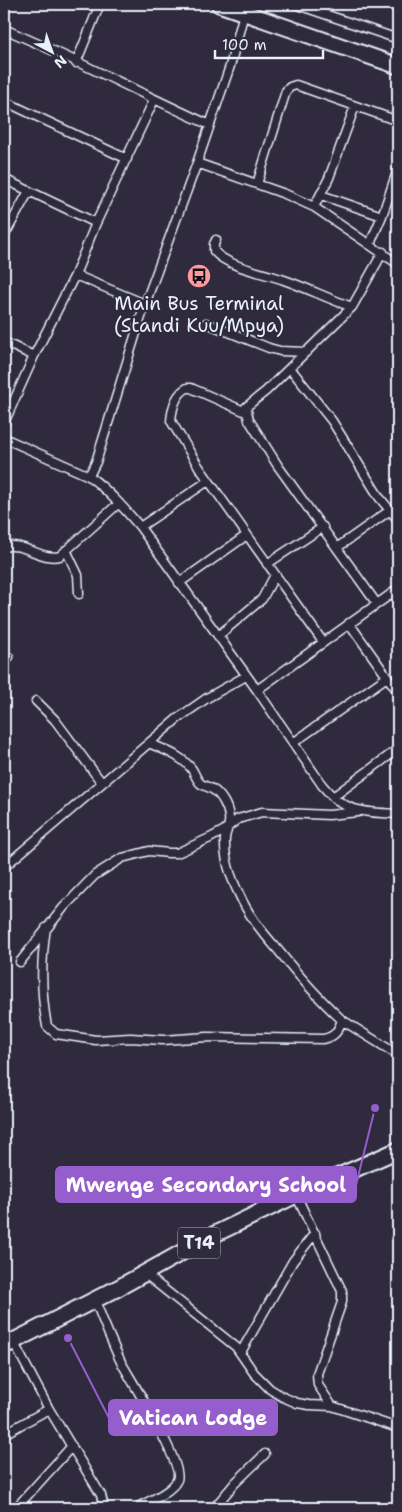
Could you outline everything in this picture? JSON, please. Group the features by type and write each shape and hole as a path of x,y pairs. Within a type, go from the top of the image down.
{"highway":[{"path":"218,4 398,66"},
{"name":"T14","path":"8,1344 95,1300 215,1234 296,1195 398,1150"}],"street":[{"path":"76,62 100,4"},
{"path":"295,4 398,39"},
{"path":"89,476 96,462 145,304 197,163 230,66 244,13"},
{"path":"4,29 210,125"},
{"path":"257,184 286,92 290,87 296,85 398,121"},
{"path":"4,423 34,356 75,275 96,223 154,100"},
{"path":"4,101 127,159"},
{"path":"314,207 329,178 355,106"},
{"path":"197,163 314,207 383,252 398,264"},
{"path":"370,244 398,169"},
{"path":"4,179 96,223"},
{"path":"4,236 29,191"},
{"path":"321,194 382,216"},
{"path":"216,240 214,251 225,260 286,280 326,298 352,307"},
{"path":"378,604 278,466 249,420 246,407 266,391 352,307 383,252"},
{"path":"75,275 145,304"},
{"path":"206,323 280,352 306,352"},
{"path":"4,342 34,356"},
{"path":"290,368 332,421 374,490 398,520"},
{"path":"246,412 191,388 184,389 180,394 174,405 171,421 208,480 323,642"},
{"path":"4,438 89,476 119,503 140,527 333,797 360,812"},
{"path":"140,527 208,480"},
{"path":"4,547 15,546 57,557 91,530 119,503"},
{"path":"338,547 389,511"},
{"path":"267,564 323,527"},
{"path":"179,583 247,535"},
{"path":"66,550 78,575 79,594"},
{"path":"218,636 262,599 275,575"},
{"path":"257,690 398,589"},
{"path":"349,623 398,692"},
{"path":"4,867 177,719 207,698 246,676"},
{"path":"293,743 387,677"},
{"path":"36,701 55,720 102,783"},
{"path":"149,743 180,758 190,768 200,783 216,792 226,806 229,816 229,825 225,837 227,858 241,899 270,941 314,993 342,1020 398,1055"},
{"path":"333,797 398,749"},
{"path":"20,962 60,910 89,880 122,858 149,851 170,854 177,852 210,838 243,817 262,812 329,815 360,812 398,814"},
{"path":"46,928 42,978 43,998 47,1026 56,1034 96,1040 130,1038 163,1040 207,1037 323,1039 336,1034 342,1020"},
{"path":"296,1195 342,1291 342,1302 317,1374 318,1385 332,1406"},
{"path":"241,1352 293,1261 315,1233"},
{"path":"144,1273 241,1352 254,1374 277,1393 297,1402 332,1406 398,1428"},
{"path":"95,1300 119,1358 149,1410 173,1456 178,1470 177,1480 173,1486 136,1508"},
{"path":"8,1344 50,1409 101,1495 104,1508"},
{"path":"4,1434 50,1409"},
{"path":"16,1508 72,1446"},
{"path":"214,1508 265,1454"}],"place":[{"name":"Main Bus Terminal (Standi Kuu/Mpya)","path":"199,276"},
{"name":"Mwenge Secondary School","path":"375,1108"},
{"name":"Vatican Lodge","path":"68,1338"}]}
